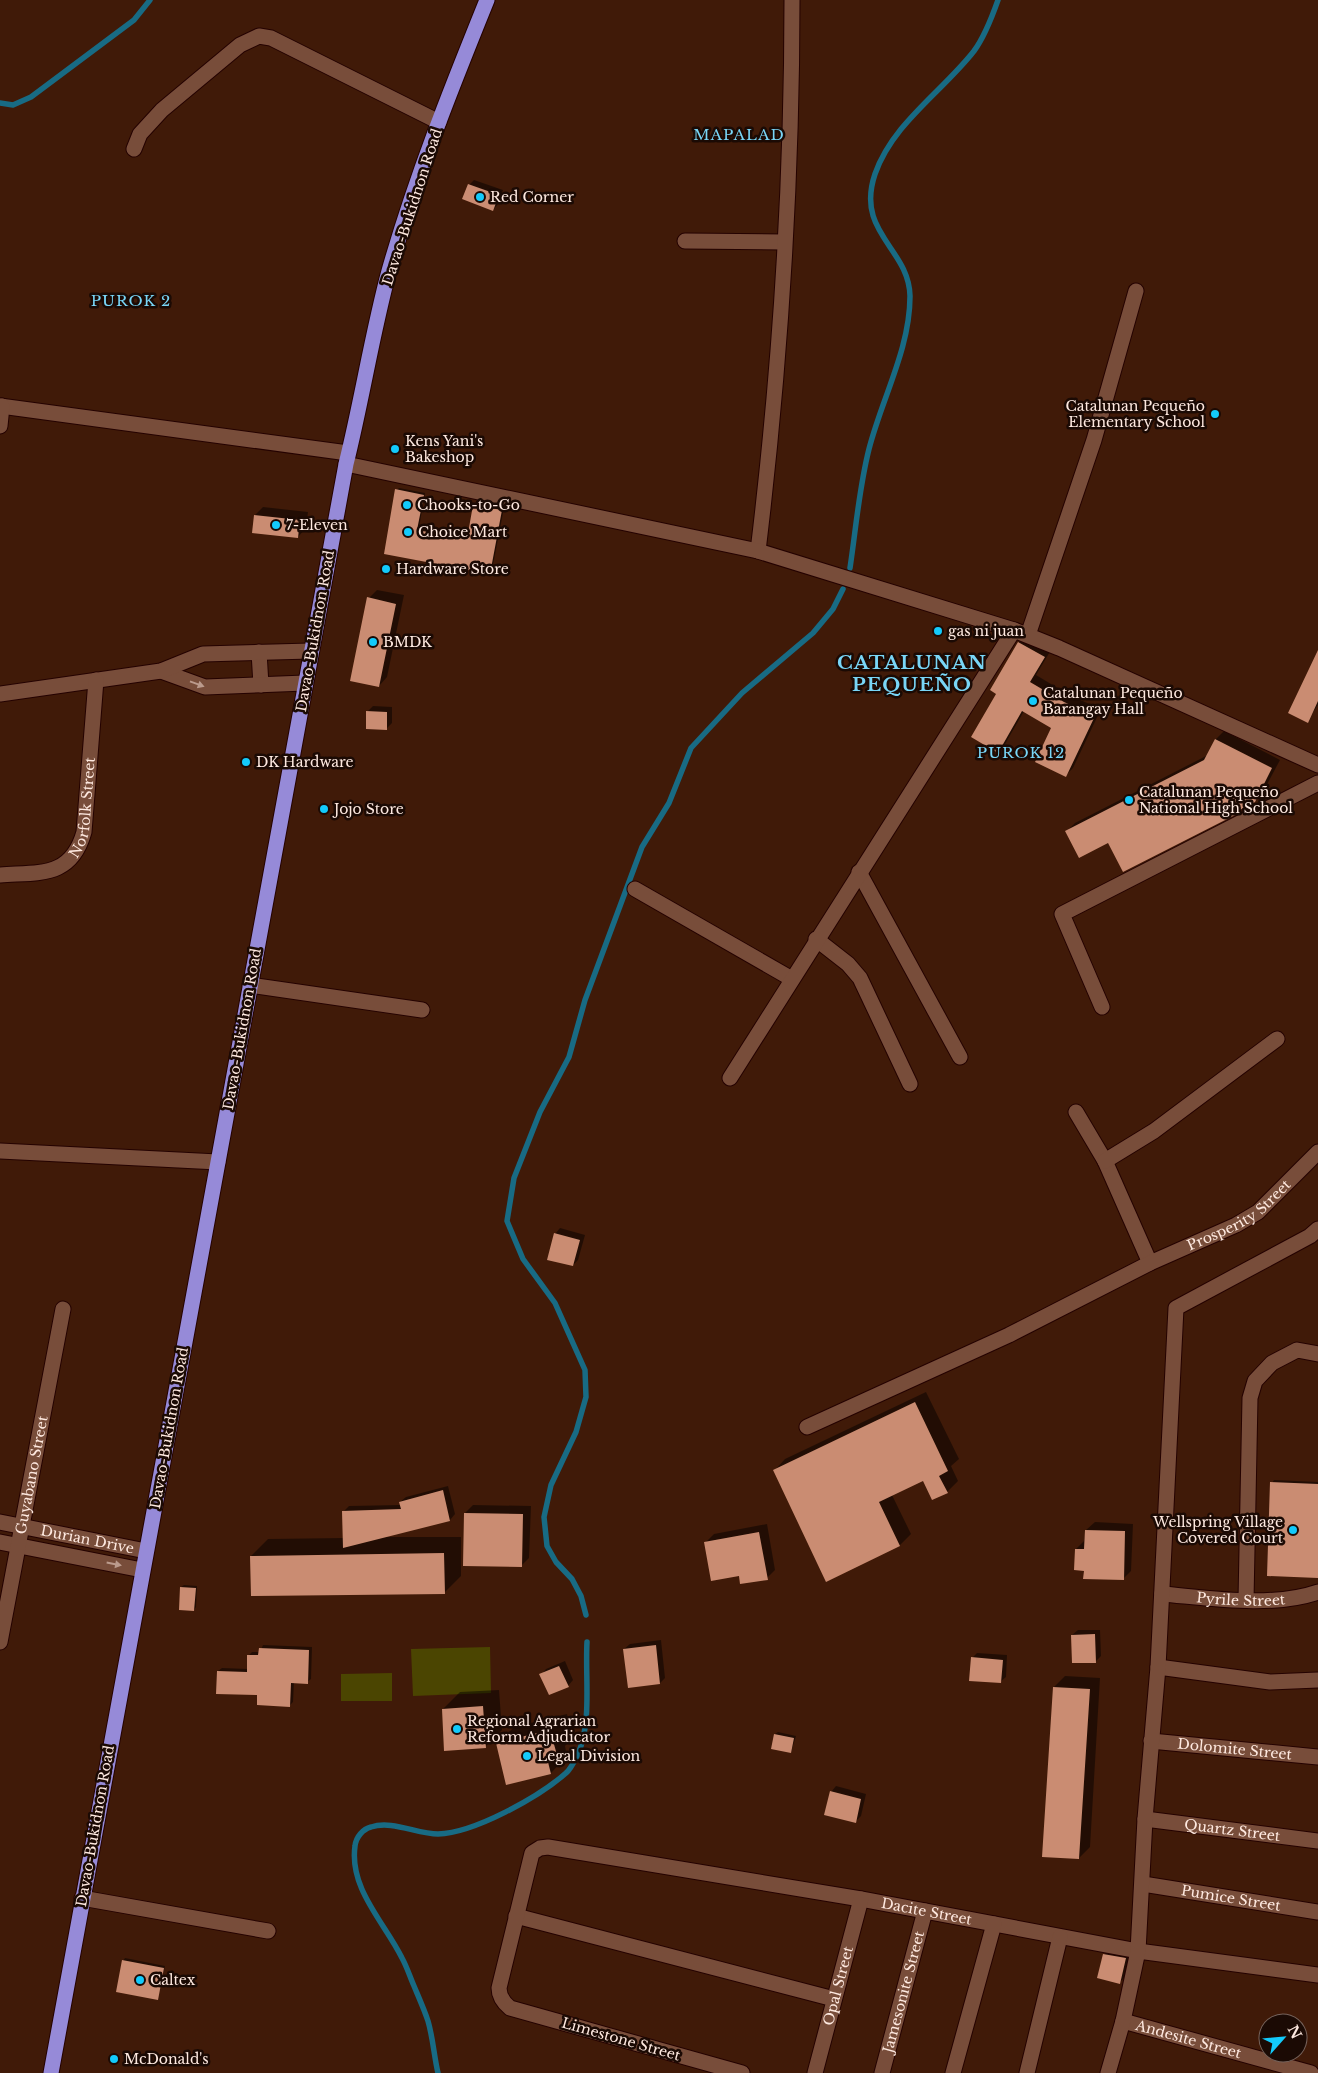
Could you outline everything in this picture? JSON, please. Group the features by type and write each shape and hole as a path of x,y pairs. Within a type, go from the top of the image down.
{"highway":[{"name":"Davao-Bukidnon Road","path":"51,2073 347,458 389,272 410,202 487,0"}],"street":[{"path":"758,551 776,390 784,242 792,0"},
{"path":"134,149 140,134 162,110 240,45 259,36 271,38 439,122"},
{"path":"685,242 784,242"},
{"path":"730,1078 859,872 1021,632 1094,440 1136,291"},
{"path":"0,426 1,406 347,458 758,551 1021,632 1318,765"},
{"path":"0,694 162,671 203,654 311,651"},
{"path":"259,652 261,685"},
{"path":"162,671 205,687 306,683"},
{"name":"Norfolk Street","path":"0,875 58,868 71,860 80,848 84,832 96,680"},
{"path":"1102,1008 1062,914 1318,783"},
{"path":"859,872 960,1057"},
{"path":"635,889 792,979"},
{"path":"816,940 848,964 860,978 910,1084"},
{"path":"250,985 422,1010"},
{"path":"1105,1160 1154,1132 1277,1039"},
{"path":"1076,1112 1105,1160 1150,1263"},
{"path":"0,1151 218,1162"},
{"name":"Prosperity Street","path":"807,1427 1008,1335 1150,1263 1236,1225 1258,1212 1318,1152"},
{"path":"1108,2073 1138,1951 1145,1819 1158,1667 1176,1308 1315,1236"},
{"name":"Guyabano Street","path":"0,1642 63,1309"},
{"path":"1246,1600 1250,1398 1255,1381 1272,1363 1297,1350 1318,1354"},
{"name":"Durian Drive","path":"0,1522 146,1551"},
{"path":"82,1558 85,1539"},
{"name":"Durian Drive","path":"0,1542 142,1570"},
{"name":"Pyrile Street","path":"1162,1594 1246,1600 1281,1598 1318,1592"},
{"path":"1158,1667 1270,1682 1318,1680"},
{"name":"Dolomite Street","path":"1151,1741 1318,1757"},
{"name":"Quartz Street","path":"1145,1819 1318,1841"},
{"name":"Dacite Street","path":"516,1916 529,1860 536,1850 548,1847 861,1899 1138,1951 1318,1975"},
{"name":"Pumice Street","path":"1143,1884 1318,1912"},
{"path":"82,1898 268,1931"},
{"name":"Opal Street","path":"815,2073 861,1899"},
{"name":"Jamesonite Street","path":"882,2073 925,1912"},
{"path":"516,1916 834,1999"},
{"name":"Limestone Street","path":"516,1916 499,1988 502,2000 510,2008 742,2073"},
{"path":"953,2073 994,1924"},
{"path":"1027,2073 1060,1937"},
{"name":"Andesite Street","path":"1122,2021 1311,2073"}],"shaded area":[{"path":"490,1647 491,1693 413,1696 411,1649"},
{"path":"392,1673 392,1701 341,1701 341,1674"}],"building":[{"name":"Red Corner","path":"468,184 499,195 493,211 462,199"},
{"name":"Choice Mart","path":"395,489 424,495 417,530 467,539 473,505 502,510 490,574 384,554"},
{"name":"7-Eleven","path":"254,515 300,520 298,538 252,533"},
{"name":"BMDK","path":"367,597 396,604 379,687 350,681"},
{"path":"1018,642 1045,657 1030,682 1064,702 1095,716 1066,777 1035,762 1051,728 1022,711 998,753 971,737 996,694 990,690"},
{"path":"1318,650 1318,701 1308,723 1288,713"},
{"path":"366,711 387,712 387,730 366,729"},
{"path":"1215,739 1272,768 1255,802 1236,812 1237,814 1123,872 1108,843 1079,858 1065,831 1204,760"},
{"path":"554,1233 580,1240 573,1266 547,1260"},
{"path":"915,1402 948,1471 939,1476 948,1493 932,1500 923,1481 879,1502 900,1546 826,1582 773,1470"},
{"name":"Wellspring Village Covered Court","path":"1270,1482 1318,1484 1318,1578 1267,1576"},
{"path":"443,1490 450,1521 343,1548 342,1511 401,1509 399,1502"},
{"path":"464,1513 523,1514 522,1567 463,1566"},
{"path":"1085,1530 1125,1531 1124,1580 1083,1579 1084,1571 1074,1570 1075,1549 1084,1549"},
{"path":"759,1532 768,1580 740,1584 739,1576 711,1581 704,1542"},
{"path":"444,1553 445,1594 251,1596 250,1556"},
{"path":"180,1587 196,1588 194,1611 179,1610"},
{"path":"1095,1634 1096,1663 1072,1663 1071,1635"},
{"path":"656,1645 660,1684 628,1688 623,1649"},
{"path":"259,1648 309,1650 308,1684 291,1683 290,1707 257,1705 257,1695 216,1694 217,1671 247,1672 247,1655 258,1655"},
{"path":"971,1657 1003,1660 1001,1683 969,1681"},
{"path":"559,1666 569,1687 549,1695 539,1674"},
{"path":"1053,1687 1090,1689 1079,1859 1042,1857"},
{"path":"483,1706 486,1748 444,1751 442,1709"},
{"path":"550,1730 557,1755 547,1758 551,1774 506,1785 496,1743"},
{"path":"774,1734 794,1738 791,1753 771,1749"},
{"path":"830,1791 861,1799 856,1823 824,1815"},
{"path":"1103,1954 1126,1958 1120,1984 1097,1978"},
{"name":"Caltex","path":"122,1960 164,1968 158,2000 116,1992"}],"waterway":[{"path":"0,103 13,105 31,97 134,20 150,0"},
{"path":"850,568 860,493 869,449 900,354 909,316 910,296 907,279 901,265 877,226 872,211 871,194 875,174 883,156 906,123 974,51 985,33 998,0"},
{"path":"586,1615 581,1596 572,1579 556,1562 547,1546 544,1517 551,1485 576,1432 586,1397 585,1370 555,1303 523,1259 507,1221 514,1178 540,1112 569,1057 585,1000 642,847 669,803 691,748 742,693 813,633 833,609 843,589"},
{"path":"438,2073 430,2027 404,1961 370,1905 357,1877 355,1846 358,1837 365,1830 379,1825 396,1826 438,1834 453,1832 487,1821 523,1803 540,1793 566,1773 578,1754 585,1728 587,1642"}],"place":[{"name":"Red Corner","path":"480,197"},
{"name":"Catalunan Pequeño Elementary School","path":"1215,414"},
{"name":"Kens Yani's Bakeshop","path":"395,449"},
{"name":"Chooks-to-Go","path":"407,505"},
{"name":"7-Eleven","path":"276,525"},
{"name":"Choice Mart","path":"408,532"},
{"name":"Hardware Store","path":"386,569"},
{"name":"gas ni juan","path":"938,631"},
{"name":"BMDK","path":"373,642"},
{"name":"Catalunan Pequeño Barangay Hall","path":"1033,701"},
{"name":"DK Hardware","path":"246,762"},
{"name":"Catalunan Pequeño National High School","path":"1129,800"},
{"name":"Jojo Store","path":"324,809"},
{"name":"Wellspring Village Covered Court","path":"1293,1530"},
{"name":"Regional Agrarian Reform Adjudicator","path":"457,1729"},
{"name":"Legal Division","path":"527,1756"},
{"name":"Caltex","path":"140,1980"},
{"name":"McDonald's","path":"114,2059"}],"district":[{"name":"MAPALAD","path":"739,134"},
{"name":"PUROK 2","path":"131,300"},
{"name":"CATALUNAN PEQUEÑO","path":"912,673"},
{"name":"PUROK 12","path":"1021,752"}]}
